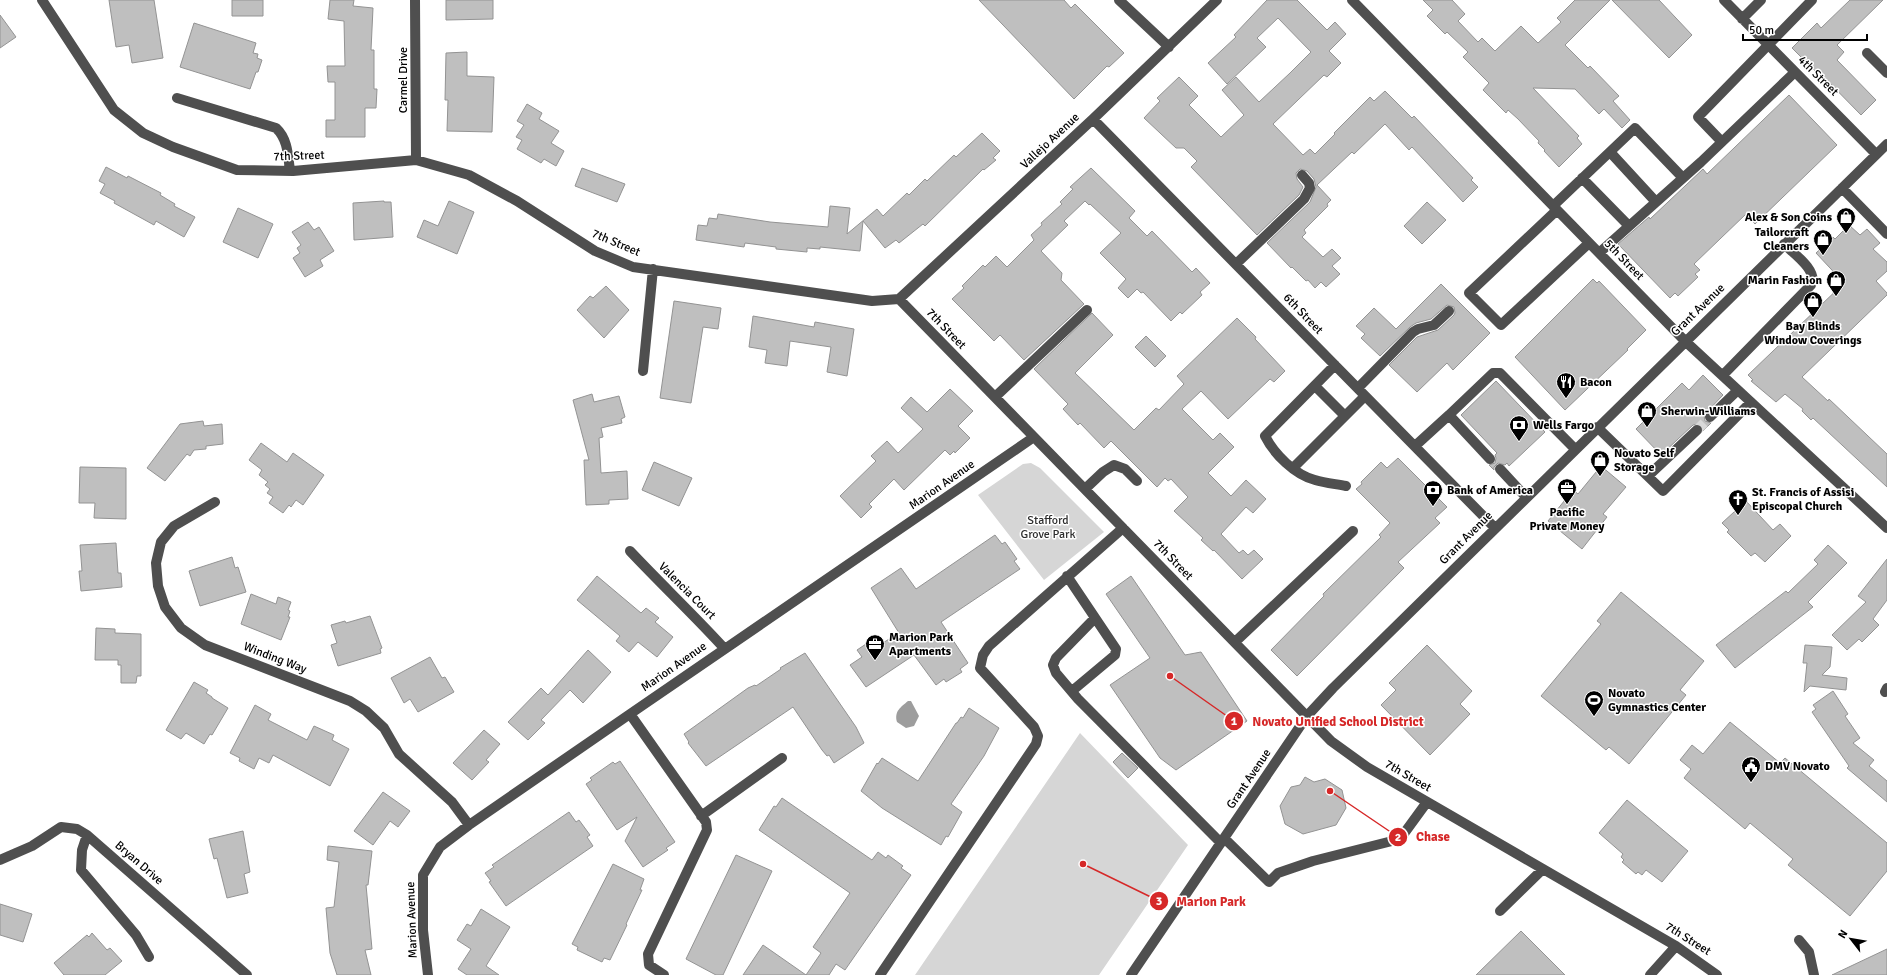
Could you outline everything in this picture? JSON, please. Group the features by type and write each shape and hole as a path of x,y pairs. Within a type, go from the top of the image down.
{"street":[{"name":"7th Street","path":"42,0 114,110 143,133 173,147 237,170 290,172 416,160 470,175 516,201 595,251 633,267 872,301 899,298 1330,741 1367,767 1676,946 1717,975"},
{"name":"Carmel Drive","path":"415,0 416,160"},
{"path":"1119,0 1169,47"},
{"name":"5th Street","path":"1352,0 1685,341 1887,528"},
{"name":"4th Street","path":"1724,0 1876,154"},
{"path":"1742,19 1761,0"},
{"path":"1722,142 1698,116 1812,0"},
{"name":"Vallejo Avenue","path":"899,298 1093,119 1169,47 1213,1"},
{"path":"1867,53 1887,73"},
{"path":"1599,253 1701,162 1795,72"},
{"path":"177,98 276,128 282,134 286,142 290,172"},
{"name":"6th Street","path":"1093,119 1495,528"},
{"path":"1590,243 1501,325 1469,293 1555,208 1582,178 1635,128 1683,178"},
{"name":"Grant Avenue","path":"1131,975 1307,716 1333,688 1574,449 1887,144"},
{"path":"1610,152 1656,202"},
{"path":"1236,264 1304,199 1310,188 1309,183 1302,175"},
{"path":"1582,178 1629,226"},
{"path":"1842,188 1887,234"},
{"path":"1722,375 1811,285 1814,280 1807,267 1784,244"},
{"path":"643,371 654,269"},
{"path":"995,397 1087,310"},
{"path":"1293,468 1345,416 1361,392 1414,332 1418,329 1434,325 1449,311"},
{"path":"1335,365 1265,436 1272,448 1293,468 1314,480 1346,486"},
{"path":"1415,446 1492,373 1500,373 1574,449"},
{"path":"1315,386 1345,416"},
{"path":"1710,418 1738,390"},
{"path":"1597,427 1663,491 1750,402"},
{"path":"1449,415 1490,459"},
{"path":"1648,476 1697,430"},
{"name":"Marion Avenue","path":"428,975 423,930 423,875 440,847 469,825 724,648 1034,437"},
{"path":"1085,489 1103,472 1114,465 1125,469 1137,480"},
{"path":"1500,469 1526,497"},
{"name":"Winding Way","path":"214,502 174,526 161,542 156,563 158,586 165,607 181,628 205,644 350,701 366,711 384,728 399,754 452,802 469,825"},
{"path":"880,975 1036,744 1038,736 1034,727 980,668 983,655 989,646 1123,528"},
{"path":"1235,642 1353,531"},
{"name":"Valencia Court","path":"630,551 669,593 689,610 724,648"},
{"path":"1067,576 1116,649 1115,655 1072,691"},
{"path":"1095,618 1056,658 1053,665 1056,673 1072,691 1223,841 1269,882 1278,873 1313,861 1400,839 1428,802"},
{"path":"630,714 706,822 707,830 648,954 649,965 664,975"},
{"path":"701,816 782,758"},
{"name":"Bryan Drive","path":"0,860 32,846 61,827 77,829 87,835 247,975"},
{"path":"87,835 82,850 81,870 136,935 149,957"},
{"path":"1500,911 1543,869"},
{"path":"1799,940 1810,952 1814,975"},
{"path":"1650,975 1676,946"}],"green space":[{"name":"Stafford Grove Park","path":"1031,463 1040,468 1104,532 1044,580 978,495 1023,464"},
{"path":"1080,733 1188,845 1099,975 915,975"}],"shaded area":[{"path":"908,701 911,701 919,716 914,726 906,728 897,722 896,715"}],"building":[{"path":"109,0 154,0 163,58 132,63 129,45 116,47"},
{"path":"232,0 263,0 263,16 232,16"},
{"path":"330,0 354,0 353,6 373,8 371,50 374,50 374,89 377,89 376,108 365,108 365,137 326,137 326,120 335,120 335,82 328,82 327,66 345,66 344,21 328,19"},
{"path":"446,0 493,0 493,19 446,20"},
{"path":"979,0 1064,0 1071,8 1075,4 1124,53 1109,67 1107,66 1074,99"},
{"path":"1267,0 1297,0 1327,30 1335,22 1346,34 1329,51 1341,63 1327,77 1324,75 1273,124 1303,155 1310,149 1315,154 1370,97 1374,101 1385,91 1412,118 1414,116 1473,178 1471,180 1478,187 1463,202 1412,147 1409,150 1385,124 1354,154 1352,152 1317,185 1331,200 1327,204 1328,206 1304,230 1306,233 1302,237 1323,257 1332,249 1341,258 1332,266 1340,274 1326,287 1321,282 1315,288 1308,280 1306,281 1292,267 1291,268 1267,243 1310,202 1316,187 1314,179 1307,171 1300,169 1296,173 1297,179 1303,187 1299,195 1257,235 1191,167 1197,161 1184,148 1176,148 1144,118 1160,101 1157,98 1179,77 1198,96 1189,105 1221,137 1244,115 1222,90 1236,77 1259,102 1290,73 1311,52 1278,18 1257,38 1266,47 1227,84 1208,63 1236,37 1234,35"},
{"path":"1423,0 1452,0 1465,14 1458,21 1478,42 1482,38 1495,51 1521,26 1538,43 1561,22 1557,18 1575,0 1610,0 1565,45 1588,68 1590,66 1619,96 1613,101 1630,120 1622,128 1604,109 1599,114 1575,89 1533,88 1579,136 1577,138 1582,144 1559,167 1544,151 1545,150 1538,143 1539,141 1518,119 1508,110 1506,113 1483,90 1489,83 1463,57 1468,52 1447,32 1445,34 1427,16 1433,10"},
{"path":"1612,0 1659,0 1692,35 1669,58"},
{"path":"1850,0 1883,0 1837,45 1844,52 1837,60 1876,100 1861,115 1817,70 1816,72 1792,48 1817,23 1821,28"},
{"path":"0,15 16,37 0,48"},
{"path":"194,23 256,43 253,53 258,54 257,58 262,60 250,89 180,67"},
{"path":"467,52 467,76 494,77 492,132 447,131 448,100 445,100 446,53"},
{"path":"1789,95 1837,145 1755,224 1746,214 1694,264 1700,270 1695,274 1698,277 1678,296 1675,293 1670,298 1618,244 1649,217 1650,219 1703,169 1707,174"},
{"path":"527,104 542,113 539,119 559,131 551,143 564,151 556,166 544,159 541,163 517,149 522,140 516,137 524,125 517,121"},
{"path":"982,133 1000,151 993,158 996,160 984,170 983,169 925,226 923,224 899,243 896,240 885,248 863,221 860,251 820,247 820,249 807,248 807,252 776,249 776,247 745,243 744,247 696,240 698,225 707,226 709,218 717,219 718,214 770,222 828,227 830,206 850,208 847,234 877,209 883,216 907,193 909,195 925,179 927,181 954,155 956,157"},
{"path":"106,167 127,178 128,176 161,193 160,195 175,204 174,206 195,217 184,237 156,221 154,225 114,203 115,201 100,193 105,184 99,181"},
{"path":"582,168 625,184 617,202 575,186"},
{"path":"1091,168 1135,211 1129,218 1147,236 1152,231 1192,272 1196,268 1210,283 1200,292 1202,295 1182,314 1180,312 1171,321 1143,292 1141,293 1137,289 1128,298 1118,288 1126,279 1100,253 1121,233 1085,201 1064,221 1068,225 1041,251 1062,273 1061,280 1084,304 1024,360 1000,335 994,341 952,299 964,288 962,286 983,265 985,267 996,256 1007,267 1034,240 1031,235 1042,225 1041,223 1062,204 1060,202 1073,189 1070,187"},
{"path":"449,201 474,212 457,254 417,237 424,220 438,226"},
{"path":"391,202 393,237 354,240 353,203"},
{"path":"1427,202 1446,220 1422,244 1404,226"},
{"path":"238,208 273,224 258,258 223,242"},
{"path":"308,222 314,230 319,227 334,251 320,260 323,266 305,277 293,258 300,253 297,248 301,245 292,232"},
{"path":"1849,225 1860,235 1867,229 1880,243 1873,249 1887,262 1887,271 1876,281 1887,293 1887,295 1802,377 1828,401 1829,399 1887,454 1887,487 1813,418 1811,420 1802,411 1803,409 1785,394 1776,402 1751,381 1753,380 1748,375 1844,283 1816,253 1833,237 1835,239"},
{"path":"1593,279 1597,283 1599,281 1646,330 1627,349 1628,350 1565,410 1515,357"},
{"path":"1441,284 1490,333 1453,370 1447,363 1417,392 1389,365 1417,337 1438,330 1454,315 1454,307 1447,305 1431,319 1416,323 1380,356 1361,338 1365,334 1356,326 1374,308 1396,329"},
{"path":"606,286 629,310 604,338 577,310 590,296 593,298"},
{"path":"674,301 721,308 718,329 703,327 691,403 660,398"},
{"path":"1092,313 1113,335 1075,373 1134,430 1156,408 1159,410 1184,384 1177,376 1237,318 1256,337 1255,339 1285,371 1274,382 1270,379 1228,419 1201,391 1182,409 1213,440 1220,433 1234,447 1208,473 1231,496 1246,480 1266,499 1253,513 1246,507 1221,534 1239,553 1243,550 1248,555 1254,550 1263,559 1242,579 1214,550 1213,551 1201,540 1203,538 1174,511 1188,497 1171,479 1168,481 1165,478 1157,487 1111,441 1104,448 1080,423 1078,425 1063,409 1068,404 1034,369"},
{"path":"753,316 814,327 815,322 854,329 847,376 827,372 831,347 790,341 787,366 765,363 767,350 749,347"},
{"path":"1146,336 1166,356 1155,367 1135,347"},
{"path":"1703,375 1723,395 1704,415 1705,421 1711,423 1703,431 1702,426 1699,424 1693,425 1661,455 1636,429 1682,383 1689,390"},
{"path":"1496,381 1545,432 1509,466 1507,463 1505,465 1498,463 1494,467 1494,470 1489,465 1495,463 1495,455 1497,453 1461,415"},
{"path":"950,389 973,411 958,426 970,438 955,453 954,451 950,455 945,450 904,490 894,479 869,504 872,507 861,518 840,496 876,461 871,456 887,441 898,453 923,429 901,408 911,397 927,412"},
{"path":"592,394 594,402 619,396 625,417 621,419 622,423 601,428 603,437 599,438 601,473 627,471 628,499 609,500 609,504 586,505 584,460 589,460 573,400"},
{"path":"203,421 204,426 222,424 223,444 206,446 206,449 194,450 190,456 187,454 165,481 147,468 180,424"},
{"path":"261,443 287,462 293,453 324,475 303,505 296,500 291,507 289,505 283,513 269,503 273,497 267,493 270,489 265,485 268,482 259,475 262,470 249,460"},
{"path":"1398,458 1447,507 1435,518 1440,523 1398,562 1404,568 1297,676 1271,650 1324,596 1323,594 1381,537 1379,535 1390,523 1356,489 1381,462 1387,468"},
{"path":"654,462 692,478 679,506 642,490"},
{"path":"1601,466 1626,487 1603,514 1607,517 1582,549 1548,521 1573,490 1578,494"},
{"path":"80,467 126,468 126,519 94,518 95,503 79,503"},
{"path":"1746,501 1773,530 1780,524 1791,536 1765,562 1755,553 1751,556 1727,532 1729,530 1722,523"},
{"path":"995,535 1002,544 1005,542 1017,559 1014,561 1020,569 941,622 968,663 960,669 962,672 946,682 944,679 936,685 914,655 866,687 850,665 862,657 857,650 869,642 873,649 899,633 871,588 901,568 916,589"},
{"path":"116,543 118,573 121,573 122,587 81,591 79,571 82,571 80,545"},
{"path":"1828,545 1847,563 1808,602 1813,607 1735,668 1716,645 1786,591 1788,593 1818,564 1814,560"},
{"path":"232,557 235,568 238,567 246,592 200,606 189,571"},
{"path":"1887,559 1887,600 1873,619 1879,625 1862,642 1859,639 1847,650 1832,635 1866,602 1858,596"},
{"path":"597,576 641,613 646,608 659,618 655,622 673,637 657,657 638,642 629,652 616,641 620,636 577,600"},
{"path":"1131,576 1185,655 1201,652 1247,721 1176,770 1160,758 1110,685 1150,658 1106,594"},
{"path":"1621,592 1704,661 1680,690 1686,695 1629,764 1609,747 1606,750 1541,696 1601,624 1597,621"},
{"path":"251,594 276,604 278,597 291,602 288,610 290,611 288,617 290,617 281,640 241,624"},
{"path":"370,616 382,648 380,649 381,653 338,666 331,645 337,643 331,625 345,621 346,623"},
{"path":"96,628 115,629 115,633 141,634 141,676 137,676 136,683 121,683 121,665 118,665 118,660 95,660"},
{"path":"1427,645 1472,691 1460,704 1470,714 1430,755 1381,705 1396,690 1389,683"},
{"path":"1805,645 1832,647 1830,667 1822,675 1847,678 1846,690 1810,686 1804,692 1807,663 1803,663"},
{"path":"588,650 611,672 583,703 570,690 541,720 545,723 528,740 508,722 541,688 548,695"},
{"path":"805,653 856,727 864,743 834,763 829,755 827,756 822,750 793,707 706,766 688,743 689,742 684,734 748,688 755,685 756,686 781,669 780,668"},
{"path":"430,657 442,678 445,677 454,692 418,712 410,699 404,703 391,678"},
{"path":"194,682 208,690 206,693 228,708 212,735 210,734 204,744 186,733 181,739 166,730"},
{"path":"1833,691 1848,714 1845,716 1860,738 1853,743 1874,760 1869,766 1887,781 1887,802 1847,768 1849,766 1812,712 1816,709 1813,705"},
{"path":"255,705 271,714 268,720 307,740 314,726 334,735 332,740 349,749 330,786 273,755 269,763 259,758 254,769 239,761 240,758 230,753"},
{"path":"969,708 999,728 984,756 951,804 962,812 948,837 946,836 941,845 882,808 861,791 877,763 878,764 882,758 918,781 956,723 961,717 963,718"},
{"path":"1730,722 1780,763 1785,758 1887,843 1887,871 1850,916 1788,865 1793,859 1750,823 1745,829 1684,778 1691,769 1680,760 1692,745 1703,754"},
{"path":"484,730 500,744 486,760 489,762 472,780 453,763"},
{"path":"1122,753 1138,768 1128,778 1113,762"},
{"path":"620,761 675,842 666,848 668,850 643,867 625,841 637,817 617,830 586,784 592,780 590,778 613,762 615,764"},
{"path":"1305,777 1314,782 1325,779 1342,790 1346,808 1336,825 1303,834 1285,824 1280,806 1291,787 1300,785"},
{"path":"383,792 410,811 398,827 390,821 373,845 354,831"},
{"path":"782,798 872,860 878,852 886,858 888,855 903,866 901,868 911,875 845,970 836,964 829,975 806,975 821,953 813,947 850,893 759,830 774,806 776,807"},
{"path":"1627,800 1688,851 1662,882 1646,870 1642,875 1638,872 1636,874 1622,862 1624,860 1621,857 1623,854 1599,833"},
{"path":"569,812 576,822 579,820 590,835 587,837 593,846 506,906 489,882 491,881 485,873 494,867 492,865"},
{"path":"243,831 250,872 244,874 248,893 227,898 217,858 214,859 209,839"},
{"path":"328,846 372,851 368,885 366,885 372,949 365,950 371,975 337,975 330,953 326,908 334,907 339,862 327,860"},
{"path":"736,855 772,871 723,975 716,975 686,959"},
{"path":"613,864 644,879 640,890 642,890 610,960 604,958 602,962 577,950 578,947 572,944"},
{"path":"0,904 32,914 23,942 0,935"},
{"path":"481,909 510,927 486,966 499,975 467,975 458,969 471,949 457,940 467,924 471,926"},
{"path":"1521,931 1565,975 1476,975"},
{"path":"92,933 107,950 110,948 122,961 105,975 64,975 54,963 87,935 89,937"},
{"path":"763,945 806,975 743,975"},
{"path":"1887,949 1887,975 1832,975"}],"tunnel":[{"path":"1697,430 1710,417"}],"place":[{"name":"Alex & Son Coins","path":"1846,234"},
{"name":"Tailorcraft Cleaners","path":"1823,256"},
{"name":"Marin Fashion","path":"1836,297"},
{"name":"Bay Blinds Window Coverings","path":"1813,318"},
{"name":"Bacon","path":"1566,399"},
{"name":"Sherwin-Williams","path":"1647,428"},
{"name":"Wells Fargo","path":"1519,442"},
{"name":"Novato Self Storage","path":"1600,477"},
{"name":"Pacific Private Money","path":"1567,505"},
{"name":"Bank of America","path":"1433,507"},
{"name":"St. Francis of Assisi Episcopal Church","path":"1738,516"},
{"name":"Marion Park Apartments","path":"875,661"},
{"name":"Novato Unified School District","path":"1170,676"},
{"name":"Novato Gymnastics Center","path":"1594,717"},
{"name":"DMV Novato","path":"1751,783"},
{"name":"Chase","path":"1330,791"},
{"name":"Marion Park","path":"1083,864"}]}
